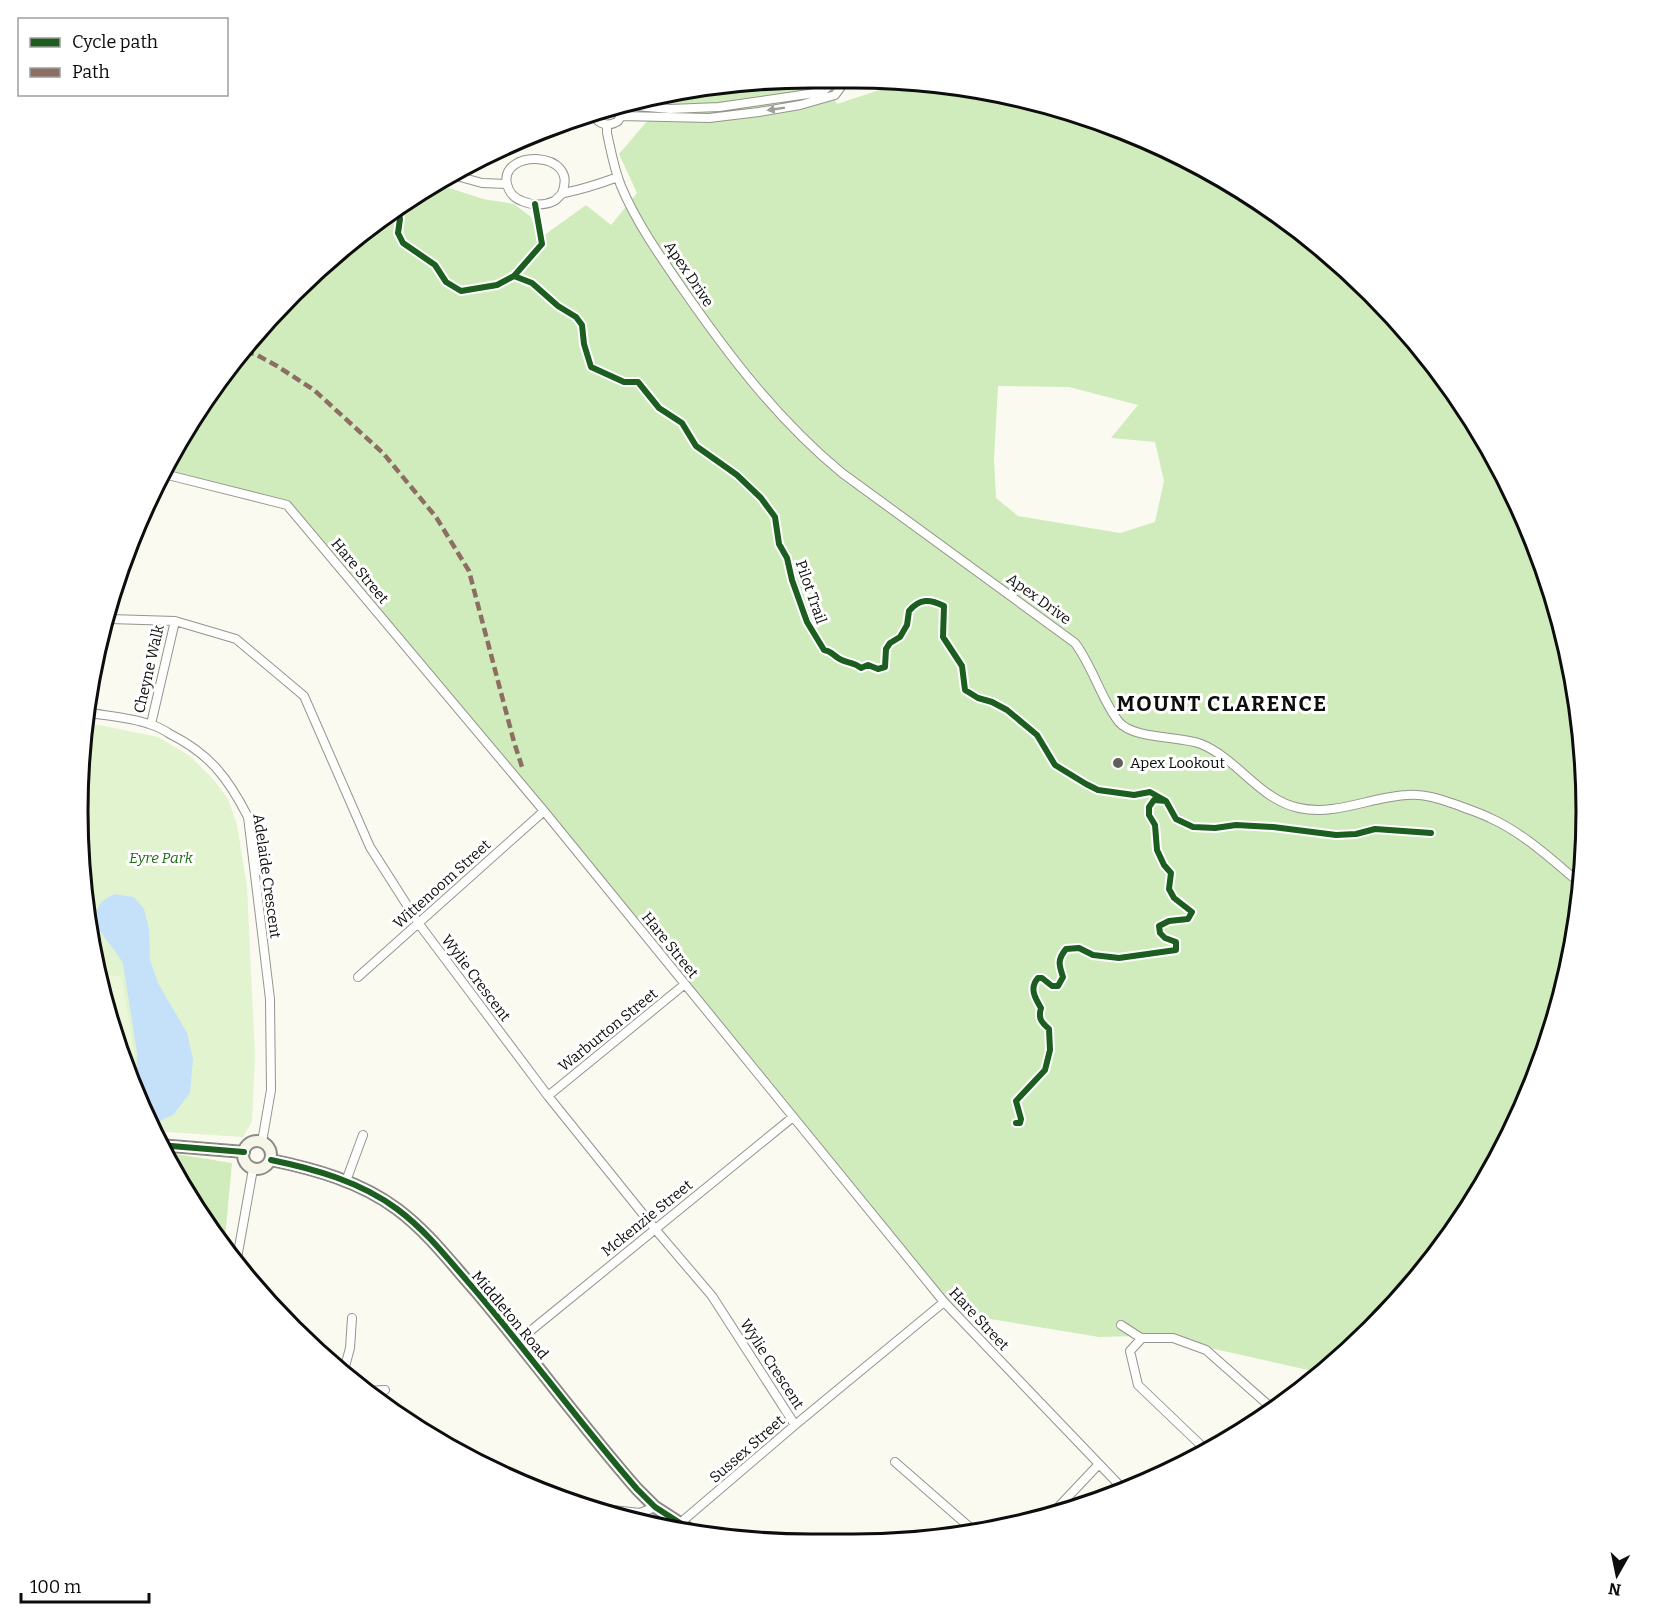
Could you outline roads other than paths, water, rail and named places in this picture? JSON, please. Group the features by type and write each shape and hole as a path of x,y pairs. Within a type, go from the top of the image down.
{"main road":[{"path":"262,1142 270,1149 271,1160 264,1168 253,1169 245,1162 244,1152 251,1143 262,1142"},
{"path":"171,1146 244,1152"},
{"name":"Middleton Road","path":"271,1160 303,1167 346,1181 396,1209 427,1234 518,1341 613,1462 654,1507 677,1522"}],"street":[{"path":"649,107 698,109 737,106 822,92 825,88"},
{"path":"598,121 607,125 618,121 621,116 709,118 759,112 800,105 835,95 840,88"},
{"name":"Apex Drive","path":"607,125 618,177 628,201 662,258 726,351 781,416 813,449 842,473 1075,643 1090,666 1115,716 1128,730 1142,734 1186,739 1211,749 1271,796 1283,804 1299,808 1316,811 1333,810 1407,795 1448,801 1503,825 1533,844 1573,877"},
{"path":"540,159 553,163 562,171 565,181 562,193 554,201 530,204 513,195 507,184 508,171 515,164 525,160 540,159"},
{"path":"562,193 575,192 618,177"},
{"path":"463,178 482,183 507,184"},
{"name":"Hare Street","path":"171,476 287,505 544,811 944,1302 1118,1484"},
{"name":"Wylie Crescent","path":"115,619 175,621 236,639 304,696 370,847 419,924 548,1096 712,1296 795,1425"},
{"name":"Cheyne Walk","path":"150,724 175,621"},
{"name":"Adelaide Crescent","path":"95,714 150,724 186,742 218,769 235,792 248,817 270,999 271,1090 262,1142"},
{"name":"Wittenoom Street","path":"358,977 544,811"},
{"name":"Warburton Street","path":"548,1096 685,984"},
{"name":"Mckenzie Street","path":"518,1341 793,1117"},
{"path":"346,1181 363,1135"},
{"path":"238,1252 253,1169"},
{"name":"Sussex Street","path":"681,1523 944,1302"},
{"path":"346,1364 350,1348 352,1318"},
{"path":"1121,1325 1142,1338 1173,1338 1206,1350 1267,1404"},
{"path":"1142,1338 1130,1351 1138,1385 1201,1445"},
{"path":"378,1390 385,1390"},
{"path":"896,1462 967,1525"},
{"path":"1062,1504 1099,1464"},
{"path":"634,1512 640,1513 654,1507"}],"water":[{"path":"114,894 134,897 144,909 149,930 150,960 158,983 187,1033 193,1059 190,1093 173,1115 159,1121 137,1069 137,1053 123,963 98,926 96,912 101,902"}],"place":[{"name":"Apex Lookout","path":"1118,763"}],"district":[{"name":"MOUNT CLARENCE","path":"1222,704"}],"park label":[{"name":"Eyre Park","path":"161,858"}]}
